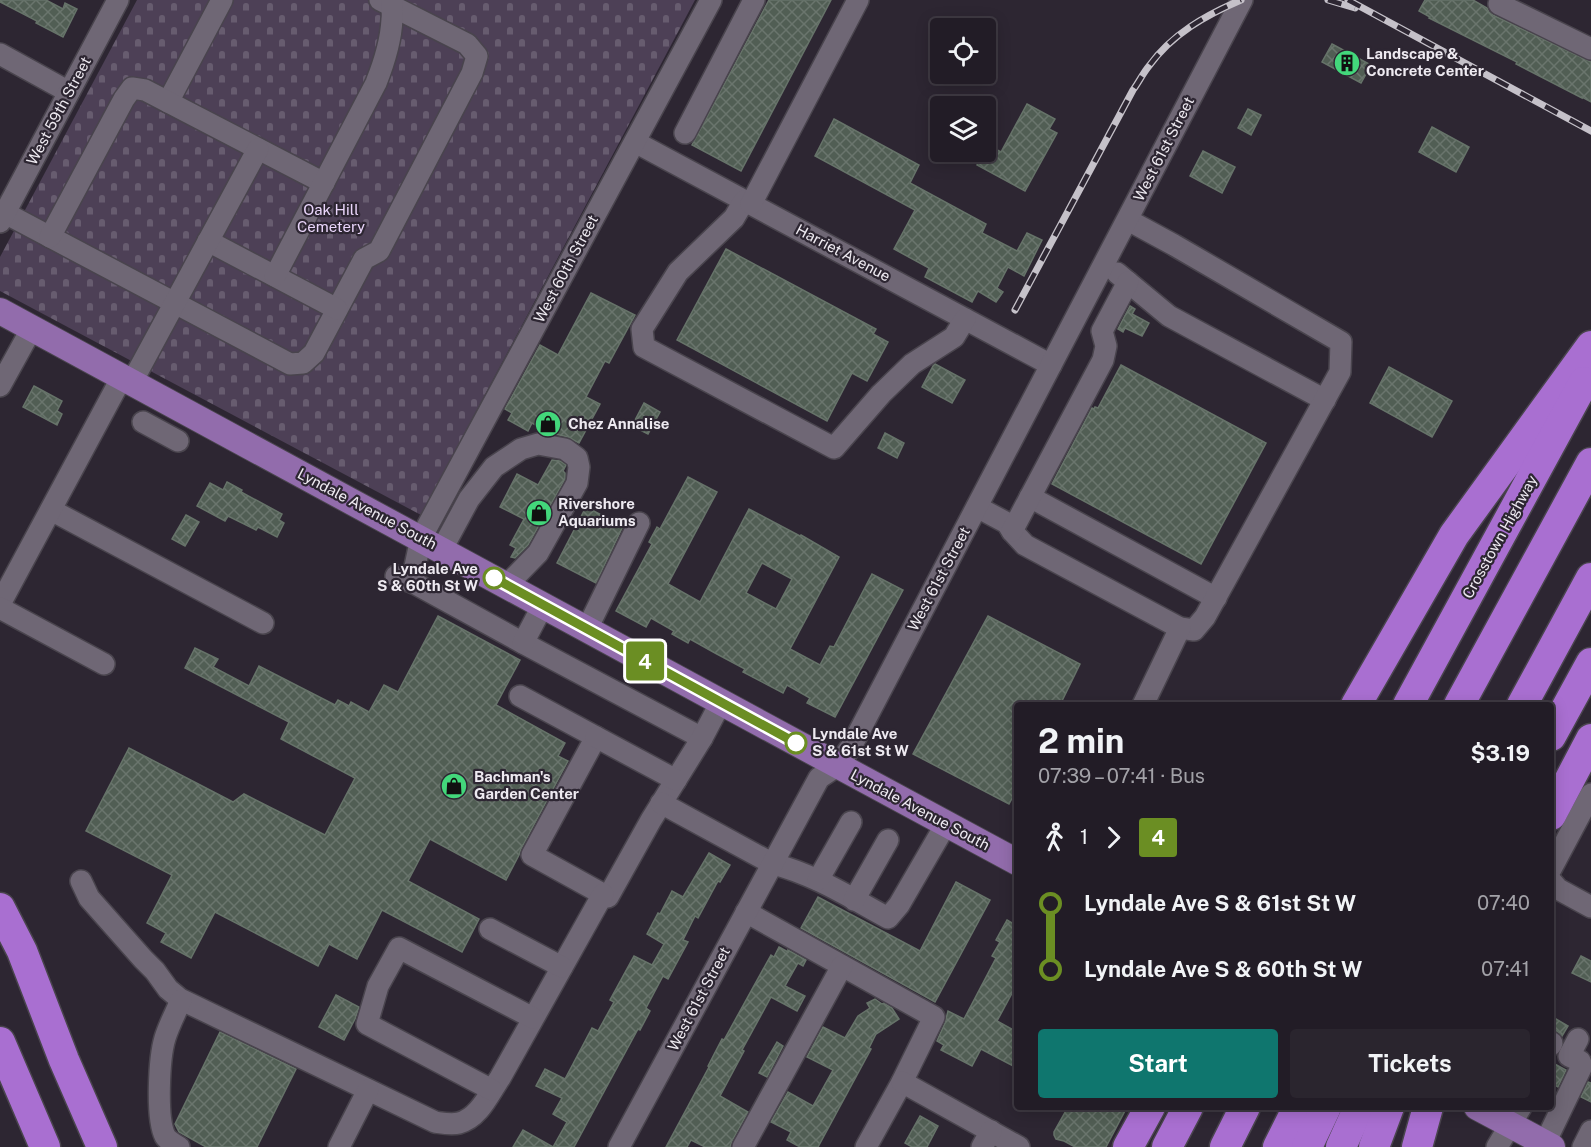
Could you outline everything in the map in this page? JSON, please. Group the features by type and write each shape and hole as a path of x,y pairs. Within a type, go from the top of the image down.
{"highway":[{"path":"1358,702 1454,535 1591,345"},
{"name":"Crosstown Highway","path":"1410,702 1591,369"},
{"path":"1461,702 1591,463"},
{"path":"1524,702 1591,578"},
{"path":"1554,731 1591,663"},
{"path":"1554,809 1591,739"},
{"path":"0,908 22,951 64,1060 102,1147"},
{"path":"0,1042 45,1147"},
{"path":"1128,1147 1148,1110"},
{"path":"1167,1147 1186,1110"},
{"path":"1225,1147 1244,1110"},
{"path":"1278,1147 1296,1110"},
{"path":"1307,1147 1325,1110"},
{"path":"1417,1147 1427,1110"},
{"path":"1341,1147 1377,1111"},
{"path":"1374,1147 1377,1111"}],"main road":[{"name":"Lyndale Avenue South","path":"0,311 1014,860"},
{"path":"1490,1110 1516,1116 1548,1145"}],"street":[{"name":"West 59th Street","path":"3,218 118,0"},
{"path":"168,102 222,0"},
{"name":"West 60th Street","path":"431,544 635,142 711,0"},
{"path":"685,133 754,0"},
{"path":"858,0 748,202 678,272 642,329 644,347 834,448 881,394 912,364 954,337 965,318"},
{"name":"West 61st Street","path":"619,1147 819,778 837,766 851,747 1242,0"},
{"path":"1497,1 1591,49"},
{"path":"275,276 376,83 386,55 392,19 388,2"},
{"path":"3,218 50,237 290,364 303,363 314,352 364,259 379,251 472,73 477,56 467,44 388,2"},
{"path":"0,54 69,92"},
{"path":"50,237 132,88 145,90 324,183"},
{"name":"Harriet Avenue","path":"635,142 1051,365"},
{"path":"0,604 51,510 127,380 175,304 258,149"},
{"path":"977,507 1007,523 1025,544 1180,628 1194,630 1216,598 1340,372 1341,342 1128,219"},
{"path":"208,242 337,309"},
{"path":"1103,265 1119,274 1169,316 1325,400"},
{"path":"1012,531 1103,360 1106,346 1102,331 1128,282"},
{"path":"0,386 32,328"},
{"path":"143,422 178,441"},
{"path":"507,585 538,553 577,483 579,467 577,458 566,449 538,444 521,449 494,467 431,544 414,571 405,580 702,738"},
{"path":"1030,497 1216,598"},
{"path":"51,510 263,623"},
{"path":"587,629 639,523"},
{"path":"523,643 543,605"},
{"path":"0,608 104,664"},
{"path":"1144,702 1180,628"},
{"path":"520,696 676,780"},
{"path":"81,881 89,898 181,1000 435,1122 458,1124 469,1119 481,1107 492,1090 562,967 702,738 721,702"},
{"path":"596,737 532,855 606,896"},
{"path":"1554,862 1591,794"},
{"path":"661,803 773,864 793,869 818,880 888,918 899,904 946,824"},
{"path":"818,880 851,822"},
{"path":"854,900 888,840"},
{"path":"1554,884 1558,889 1591,907"},
{"path":"746,912 934,1017 866,1147"},
{"path":"490,929 562,967"},
{"path":"492,1090 367,1024 378,986 399,948 533,1018"},
{"path":"743,1147 842,966"},
{"path":"179,1147 166,1138 160,1105 161,1065 165,1039 181,1000"},
{"path":"1548,1145 1582,1066 1580,1061 1569,1056 1578,1039"},
{"path":"902,1082 986,1139 1019,1147"},
{"path":"339,1147 368,1090"},
{"path":"1497,1147 1516,1116"},
{"path":"1582,1147 1591,1131"}],"green space":[{"name":"Oak Hill Cemetery","path":"137,0 695,0 421,515 0,291 0,257"}],"building":[{"path":"0,0 46,0 63,9 65,3 77,9 63,37"},
{"path":"769,0 831,0 741,171 692,145"},
{"path":"1425,0 1473,0 1487,8 1493,15 1591,62 1591,102 1429,18 1419,11"},
{"name":"Landscape & Concrete Center","path":"1332,44 1371,65 1361,83 1322,62"},
{"path":"1027,104 1055,119 1049,129 1057,133 1025,191 977,165 979,162 996,162 996,149 1001,152"},
{"path":"1248,109 1261,115 1251,135 1238,128"},
{"path":"834,119 919,165 910,183 986,224 982,233 1017,251 1027,233 1042,240 1024,276 1008,267 997,288 1003,292 996,302 978,291 972,302 925,277 929,268 894,249 915,210 815,156"},
{"path":"1432,127 1469,147 1456,172 1419,152"},
{"path":"1203,151 1235,167 1222,193 1190,176"},
{"path":"726,249 876,329 873,334 888,342 867,381 852,373 827,421 677,340"},
{"path":"591,293 635,315 609,363 605,361 586,397 600,404 579,443 532,423 528,431 508,420 512,413 505,409 540,345 558,355"},
{"path":"1130,306 1135,309 1132,314 1149,323 1142,336 1125,328 1123,332 1118,329"},
{"path":"935,364 965,380 952,403 922,387"},
{"path":"1121,365 1266,443 1201,564 1052,484 1092,408 1098,408"},
{"path":"1389,367 1452,401 1432,437 1370,403"},
{"path":"34,386 62,401 57,411 62,414 57,425 23,407"},
{"path":"644,403 660,412 648,434 632,426"},
{"path":"885,433 904,443 897,458 878,448"},
{"name":"Rivershore Aquariums","path":"552,460 566,465 563,471 565,479 528,545 515,558 511,557 516,548 510,545 524,519 500,507 517,474 538,485"},
{"path":"688,477 717,492 668,584 700,602 749,509 839,557 790,649 820,665 830,646 834,647 872,574 903,590 835,717 807,703 810,698 787,685 783,693 743,672 745,669 690,639 688,643 672,634 674,631 651,618 646,627 616,611 652,544 649,542 657,527 660,529","holes":["762,563 792,579 776,609 746,593"]},
{"path":"227,482 282,514 279,520 284,523 277,537 258,527 256,530 228,516 225,521 197,506 210,483 223,490"},
{"path":"586,507 623,526 596,583 557,563"},
{"path":"186,515 199,522 185,546 172,539"},
{"name":"Bachman's Garden Center","path":"438,616 520,660 496,705 565,743 558,756 568,761 506,880 430,839 408,881 479,919 462,952 382,910 357,959 329,944 318,966 215,912 191,958 161,942 166,933 147,923 172,875 86,831 129,748 233,802 244,794 325,835 355,778 281,739 289,722 185,668 195,648 218,659 213,667 249,686 259,666 335,705 338,700 349,706 351,702 369,712 384,685 398,692"},
{"path":"988,616 1080,664 1061,702 1014,702 1014,795 1009,804 913,754"},
{"path":"709,853 730,865 720,882 718,881 698,918 695,916 683,940 688,942 668,979 663,976 646,1008 650,1011 574,1147 553,1147 567,1122 553,1114 562,1098 536,1086 545,1069 565,1079 592,1028 598,1031 614,1002 610,1000 634,956 652,965 664,944 647,934 672,891 683,897"},
{"path":"956,882 990,900 935,1002 801,928 818,897 920,951"},
{"path":"1007,920 1014,924 1014,990 997,1021 1014,1030 1014,1066 981,1049 972,1066 941,1050 944,1045 937,1041 948,1011 964,1019 996,958 992,956 1000,942 996,940"},
{"path":"779,947 806,960 803,966 798,963 785,986 805,996 797,1011 771,997 742,1050 744,1051 720,1096 748,1112 730,1147 705,1147 691,1140 687,1147 666,1147 722,1039 724,1040 771,955 774,957"},
{"path":"1581,956 1591,961 1591,982 1572,973"},
{"path":"336,995 359,1007 344,1040 319,1027"},
{"path":"875,999 892,1008 899,1019 876,1034 869,1048 871,1049 818,1147 800,1147 787,1140 791,1132 771,1122 788,1092 813,1106 833,1070 807,1057 823,1027 845,1038 858,1016 870,1008 867,1003"},
{"path":"1554,1018 1568,1026 1562,1036 1554,1030"},
{"path":"220,1032 296,1069 257,1147 206,1147 179,1132 175,1124"},
{"path":"777,1042 783,1046 767,1077 759,1073"},
{"path":"1554,1064 1566,1070 1558,1087 1554,1085"},
{"path":"1588,1082 1591,1083 1591,1102 1581,1097"},
{"path":"1066,1110 1125,1110 1106,1147 1075,1147 1056,1139 1054,1132"},
{"path":"920,1116 938,1126 927,1147 912,1147 905,1143"},
{"path":"523,1130 553,1147 513,1147"}],"railway":[{"path":"1015,310 1133,90 1147,69 1168,44 1179,35 1215,12 1241,0"},
{"path":"1328,0 1355,8"},
{"path":"1348,0 1591,131"}],"bus line":[{"name":"4","path":"494,578 796,743"}],"place":[{"name":"Landscape & Concrete Center","path":"1347,63"},
{"name":"Chez Annalise","path":"548,424"},
{"name":"Rivershore Aquariums","path":"539,513"},
{"name":"Lyndale Ave S & 60th St W","path":"494,578"},
{"name":"Lyndale Ave S & 61st St W","path":"796,743"},
{"name":"Bachman's Garden Center","path":"454,786"}]}
